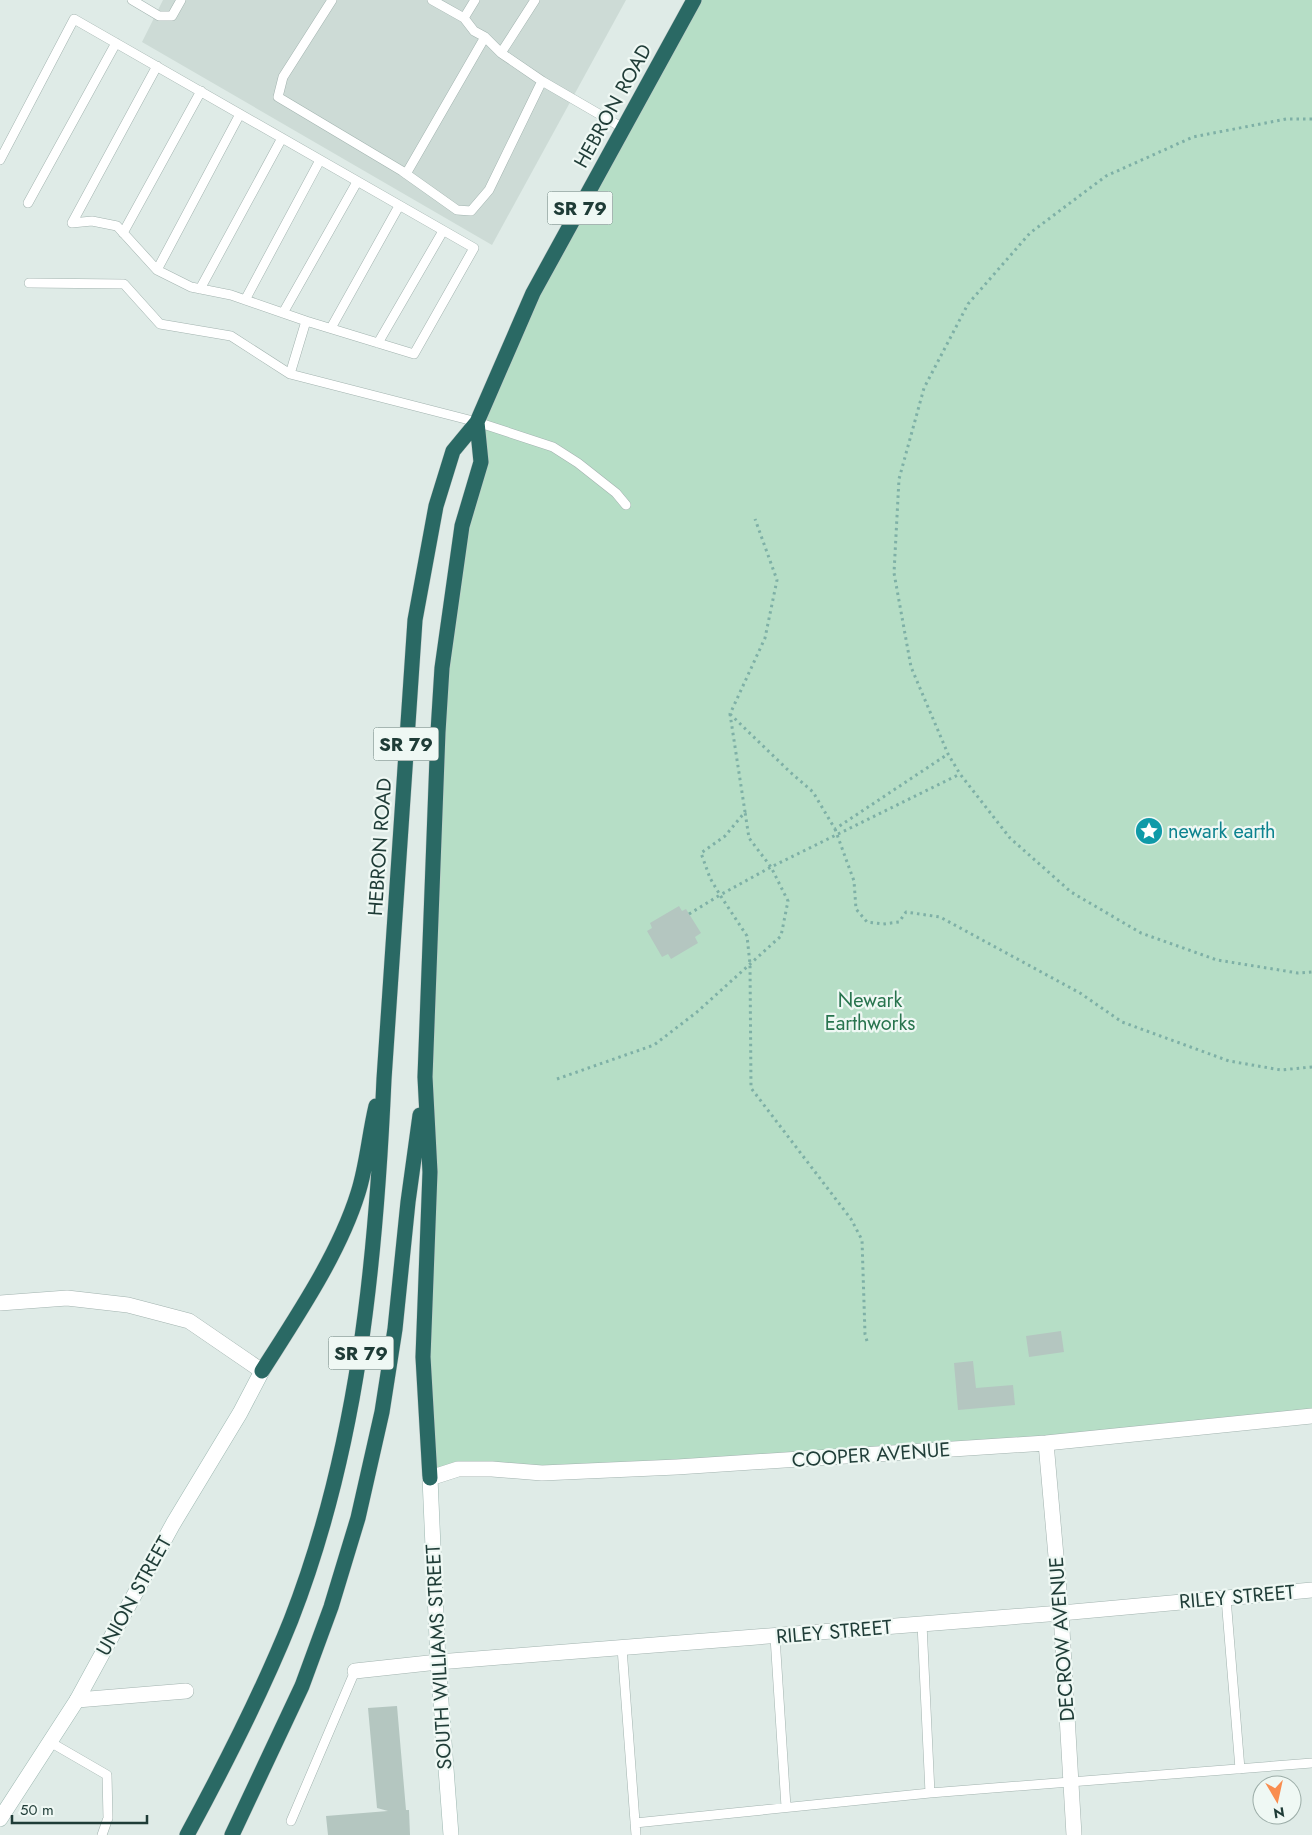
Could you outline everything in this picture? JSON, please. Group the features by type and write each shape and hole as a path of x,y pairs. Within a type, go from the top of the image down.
{"highway":[{"name":"HEBRON ROAD","path":"384,1079 415,620 436,506 452,451 477,422 533,294 694,0"},
{"name":"HEBRON ROAD","path":"425,1076 442,668 462,526 481,462 477,422"},
{"path":"425,1076 430,1172 423,1357 430,1478"},
{"name":"SR 79","path":"232,1835 302,1686 331,1607 358,1518 382,1412 395,1329 408,1202 425,1076"},
{"path":"262,1370 298,1314 338,1242 359,1192 375,1108 384,1079"},
{"name":"SR 79","path":"187,1835 252,1712 288,1628 321,1532 360,1361 369,1291 381,1150 384,1079"}],"street":[{"path":"0,1303 67,1298 137,1307 189,1321 262,1370"},
{"name":"UNION STREET","path":"0,1819 76,1700 173,1524 240,1413 262,1370"},
{"name":"COOPER AVENUE","path":"430,1478 458,1469 551,1473 1046,1444 1312,1416"},
{"name":"DECROW AVENUE","path":"1046,1444 1061,1613 1074,1835"},
{"name":"SOUTH WILLIAMS STREET","path":"430,1478 438,1662 451,1835"},
{"name":"RILEY STREET","path":"355,1671 438,1662 775,1637 1312,1590"},
{"path":"76,1700 186,1691"}],"lane":[{"path":"132,0 159,16 172,16 181,0"},
{"path":"332,0 283,77 278,97 406,174 457,210 471,211 489,190 542,81"},
{"path":"432,0 464,18 474,31 542,81 623,128"},
{"path":"464,18 475,0"},
{"path":"502,53 535,0"},
{"path":"0,160 74,19 157,66 357,182 474,248 414,354 306,321 231,295 191,287 157,270 117,226 92,221 72,223 157,66"},
{"path":"406,174 484,37"},
{"path":"28,203 116,43"},
{"path":"123,233 201,92"},
{"path":"157,270 240,114"},
{"path":"200,289 282,138"},
{"path":"245,300 320,160"},
{"path":"283,313 357,182"},
{"path":"331,328 400,206"},
{"path":"378,343 444,231"},
{"path":"29,283 124,284 160,324 231,336 290,374 477,422 553,446 616,493 626,504"},
{"path":"290,374 306,321"},
{"path":"1226,1598 1240,1769"},
{"path":"922,1624 930,1794"},
{"path":"775,1637 786,1807"},
{"path":"622,1648 636,1835"},
{"path":"291,1821 355,1671"},
{"path":"50,1742 107,1775 108,1818 102,1835"},
{"path":"635,1823 930,1794 1312,1763"}],"path":[{"path":"1312,119 1286,119 1193,138 1106,176 1030,232 968,304 924,388 899,479 894,573 911,666 948,754 960,774 1010,838 1071,892 1140,933 1217,960 1298,973 1312,972"},
{"path":"557,1078 654,1045 697,1012 782,936 788,901 771,867 749,838 730,714 765,638 777,580 755,519"},
{"path":"730,714 812,792 835,829 854,881 856,909 867,922 883,924 899,922 906,912 940,916 1080,993 1122,1022 1229,1061 1281,1070 1312,1067"},
{"path":"835,829 948,754"},
{"path":"689,914 771,867 960,774"},
{"path":"745,812 725,836 701,853 710,878 747,936 750,964 750,1088 851,1218 862,1240 865,1334 867,1341"}],"shaded area":[{"path":"163,0 626,0 492,245 142,42"}],"green space":[{"name":"Newark Earthworks","path":"694,0 1312,0 1312,1416 1046,1443 492,1469 430,1478 423,1357 442,668 481,462 477,422 533,293"}],"building":[{"path":"679,906 682,911 686,909 701,933 695,937 698,943 671,959 668,954 662,957 647,931 652,928 650,923"},
{"path":"1061,1331 1064,1352 1029,1357 1026,1336"},
{"path":"973,1361 976,1388 1013,1385 1015,1405 958,1410 954,1363"},
{"path":"397,1706 406,1810 409,1810 410,1835 328,1835 326,1816 388,1811 377,1808 368,1708"}],"place":[{"name":"newark earth","path":"1149,831"}]}
